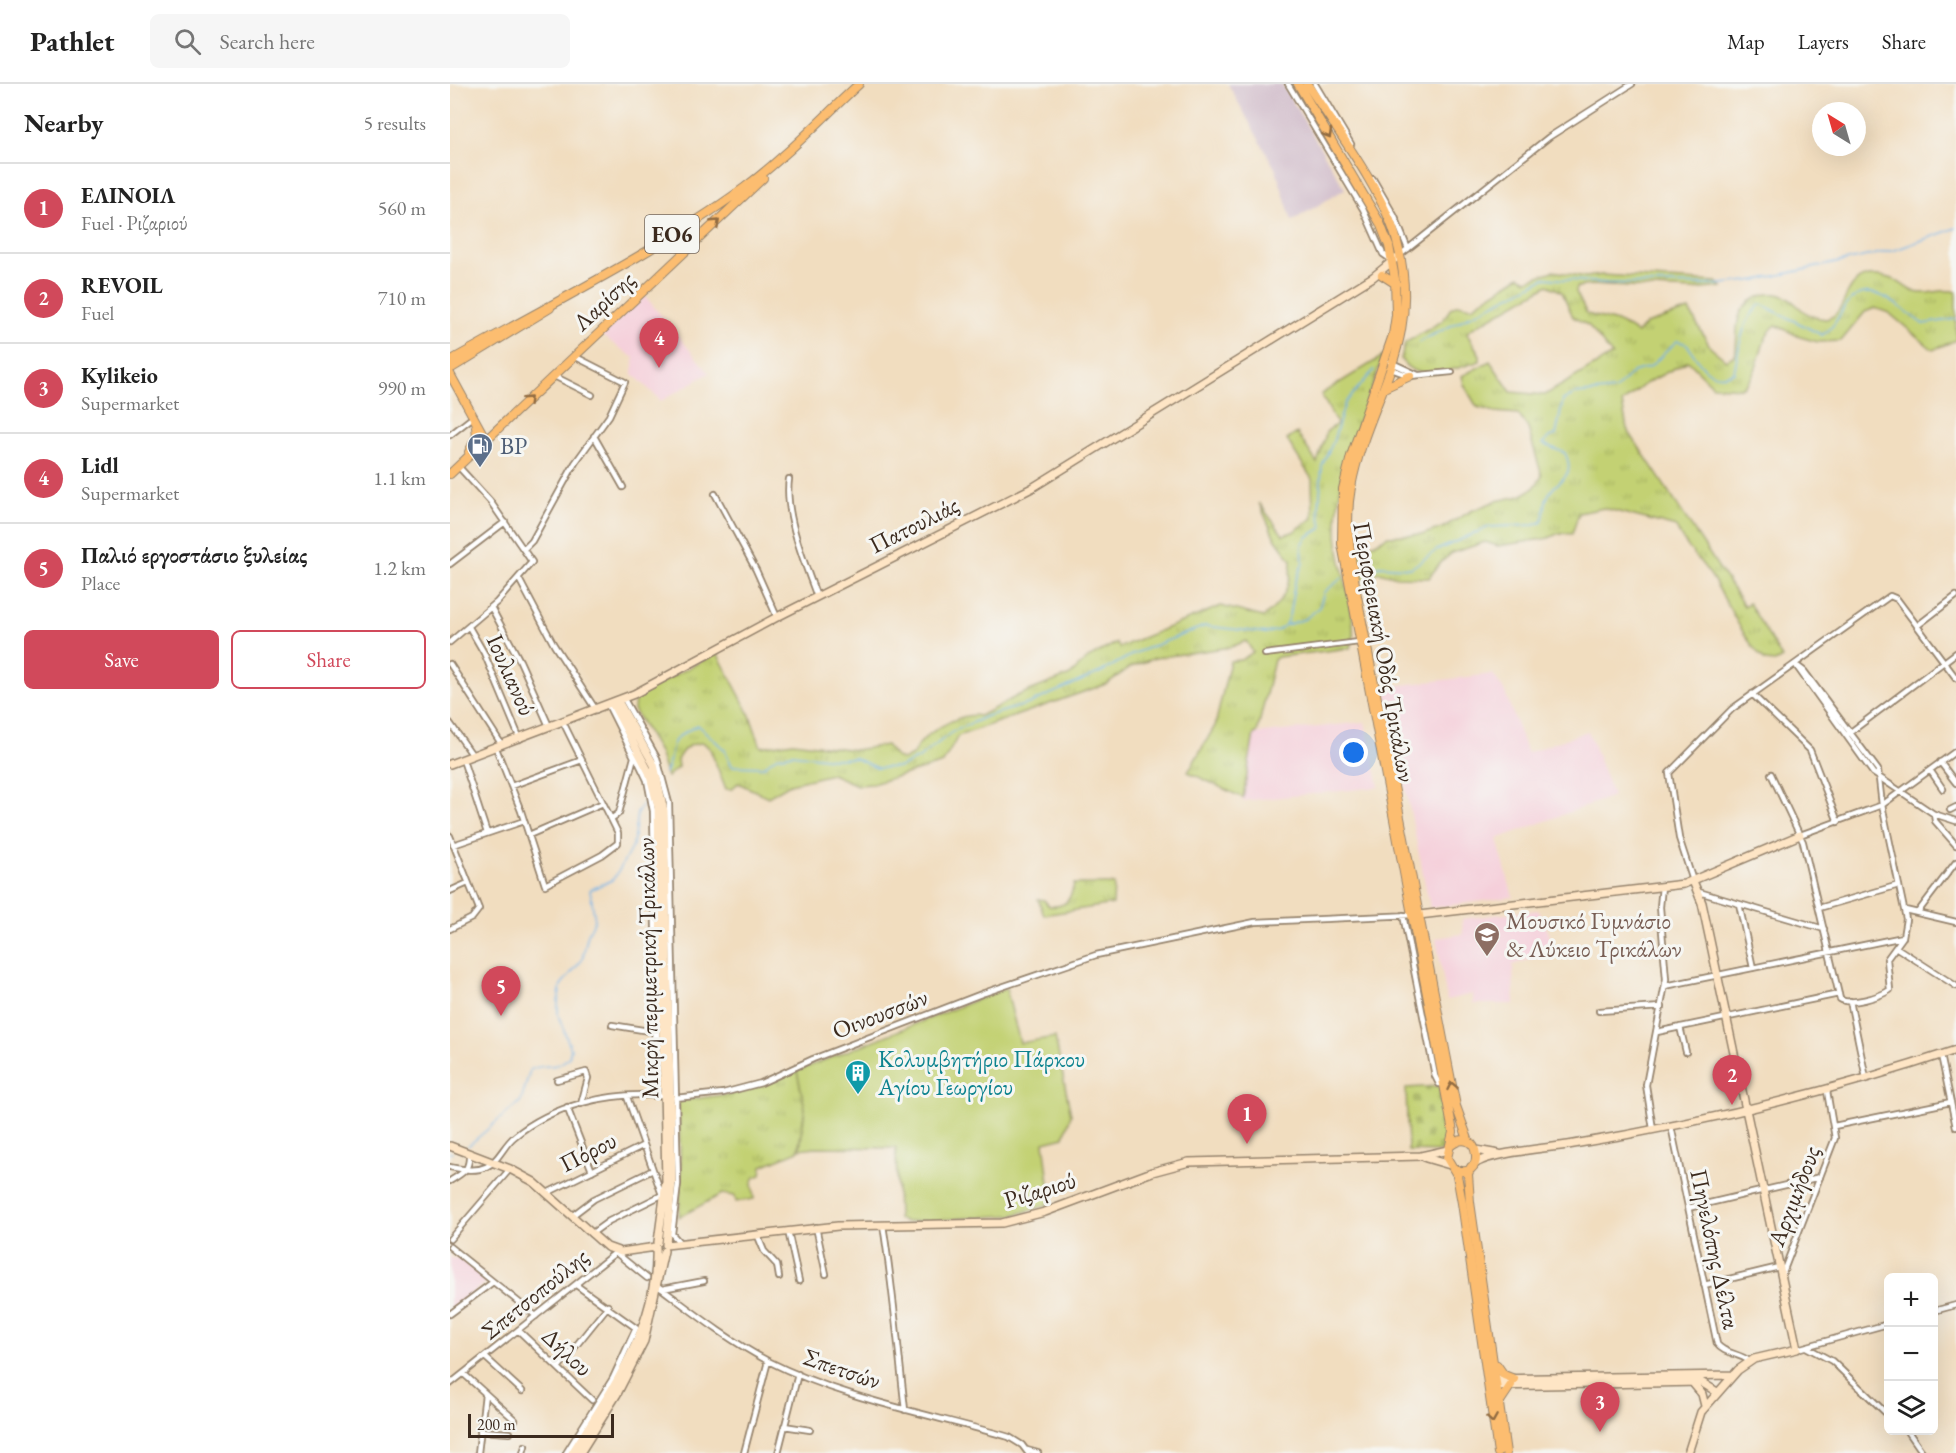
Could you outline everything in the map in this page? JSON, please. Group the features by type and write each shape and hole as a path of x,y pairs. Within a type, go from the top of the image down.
{"main road":[{"name":"ΕΟ6","path":"450,371 566,297 712,210 773,165 859,84"},
{"name":"Περιφερειακή Οδός Τρικάλων","path":"1298,84 1380,223 1397,261 1395,327 1385,388 1355,470 1349,500 1348,531 1411,915 1456,1106 1468,1142"},
{"name":"Περιφερειακή Οδός Τρικάλων","path":"1307,84 1387,214 1397,261 1404,316 1389,365 1349,463 1341,500 1344,560 1453,1132 1449,1148"},
{"name":"Λαρίσης","path":"460,464 760,182 773,165"},
{"path":"1378,276 1396,284"},
{"name":"ΕΟ6","path":"450,361 536,311 566,297"},
{"path":"452,385 454,373 460,363"},
{"path":"450,371 452,385 486,440"},
{"path":"1385,388 1396,380 1414,375"},
{"path":"473,417 486,429 507,420"},
{"path":"450,474 460,464 477,436 473,417"},
{"path":"1498,1453 1460,1193 1447,1158 1449,1148 1457,1142 1468,1142 1476,1150 1473,1166 1468,1174 1470,1202 1484,1304 1498,1382 1506,1453"},
{"path":"1451,1166 1461,1171 1473,1166"},
{"path":"1495,1363 1512,1382 1500,1401"}],"street":[{"path":"1288,84 1364,209 1383,254 1397,261 1408,249 1555,133 1632,84"},
{"path":"1315,84 1388,204 1408,249"},
{"name":"Πατουλιάς","path":"450,764 616,702 1058,474 1378,276 1397,261"},
{"path":"524,549 532,541 569,472 609,416 625,382 574,356"},
{"path":"1389,365 1414,375 1452,372"},
{"path":"553,376 592,395"},
{"path":"450,435 473,417"},
{"path":"594,436 623,488"},
{"path":"450,642 491,608 532,562 482,490 460,464"},
{"path":"789,479 789,503 801,550 817,597"},
{"path":"715,494 756,570 777,617"},
{"path":"450,564 505,522"},
{"path":"519,579 554,645 596,710"},
{"path":"1797,1349 1699,892 1681,844 1669,773 1732,709 1890,596 1897,599 1956,678"},
{"path":"1917,626 1956,596"},
{"path":"491,608 520,661 550,727"},
{"name":"Ιουλιανού","path":"469,627 484,653 520,739"},
{"path":"1265,654 1359,642"},
{"path":"1847,734 1956,653"},
{"path":"450,664 499,746 545,885 613,848 618,843 619,835 563,722"},
{"path":"1771,774 1800,835 1839,994 1843,1001 1850,1001 1890,990 1891,984 1886,964 1903,937 1906,926 1905,910 1882,805 1878,770 1847,734 1804,671 1796,665"},
{"path":"1752,694 1810,750 1838,822"},
{"path":"616,702 634,753 647,780 653,811 659,1096"},
{"path":"616,702 657,758 669,800 678,1184 672,1234 682,1244"},
{"name":"Μικρή περιμετρική Τρικάλων","path":"580,1453 636,1359 650,1325 660,1288 666,1194 659,1096 658,807 649,772 616,702"},
{"name":"Μικρή περιμετρική Τρικάλων","path":"572,1453 612,1389 637,1341 651,1293 672,1182 664,811 654,765 616,702"},
{"path":"450,723 473,756"},
{"path":"1411,915 1693,881 1800,835 1882,805 1956,750"},
{"path":"611,819 619,813 633,765 634,753"},
{"path":"463,760 487,834"},
{"path":"511,786 582,760"},
{"path":"1940,762 1956,783"},
{"path":"1930,770 1943,789"},
{"path":"1879,778 1934,814 1956,821"},
{"path":"529,835 603,803"},
{"path":"1950,810 1956,807"},
{"path":"1934,814 1934,820 1956,845"},
{"path":"452,844 524,821"},
{"path":"450,836 478,905 478,913 450,929"},
{"path":"1918,912 1956,861"},
{"path":"450,891 468,883"},
{"path":"1819,908 1899,885"},
{"path":"1653,1129 1646,1085 1665,986 1666,956 1660,907 1662,886"},
{"path":"1699,892 1824,929"},
{"path":"1739,904 1753,968"},
{"path":"1905,910 1956,922"},
{"name":"Οινουσσών","path":"675,1098 723,1093 761,1083 813,1059 992,990 1096,955 1255,922 1411,915"},
{"path":"1665,986 1903,937"},
{"path":"1897,948 1956,986"},
{"path":"1657,1032 1839,994"},
{"path":"1850,1001 1867,1080"},
{"path":"1599,1011 1662,1007"},
{"path":"654,1011 659,1096"},
{"path":"612,1025 655,1032"},
{"path":"1680,1027 1686,1052"},
{"path":"1473,1166 1481,1159 1671,1126 1827,1091 1956,1050"},
{"path":"1941,1055 1956,1126"},
{"path":"557,1080 583,1071 588,1073 582,1104"},
{"path":"1948,1087 1956,1086"},
{"name":"Αρχιμήδους","path":"1781,1278 1835,1138 1827,1091"},
{"path":"450,1167 484,1168 494,1162 507,1143 520,1132 567,1107 627,1097 659,1096"},
{"path":"591,1234 609,1221 662,1195 627,1097"},
{"path":"1834,1126 1951,1102"},
{"path":"567,1107 592,1171"},
{"name":"Πηνελόπης Δέλτα","path":"1671,1126 1718,1346 1749,1361"},
{"name":"Πόρου","path":"549,1192 644,1144"},
{"path":"450,1146 510,1169 549,1192 591,1234 647,1278"},
{"name":"Ριζαριού","path":"615,1252 816,1227 991,1224 1014,1221 1072,1203 1152,1172 1189,1162 1420,1156 1449,1148"},
{"path":"1476,1150 1501,1155"},
{"path":"450,1181 467,1169 469,1154"},
{"name":"Ριζαριού","path":"1420,1156 1451,1166"},
{"path":"450,1239 510,1169"},
{"path":"573,1215 594,1198 653,1170"},
{"path":"1688,1208 1820,1177"},
{"path":"883,1225 896,1305 895,1328 905,1410"},
{"path":"816,1227 826,1274"},
{"path":"788,1231 799,1281"},
{"path":"757,1234 764,1251 777,1265 779,1277"},
{"path":"450,1247 536,1316"},
{"name":"Σπετσοπούλης","path":"450,1384 465,1375 615,1252"},
{"path":"1704,1285 1779,1267"},
{"path":"660,1288 704,1281"},
{"path":"450,1314 493,1282"},
{"path":"566,1453 613,1378 633,1338 635,1326 576,1284"},
{"name":"Σπετσών","path":"660,1288 726,1337 768,1361 798,1374 905,1410 1009,1437 1027,1451 1038,1453"},
{"path":"1938,1310 1956,1305"},
{"path":"558,1368 608,1306"},
{"path":"1688,1453 1695,1424 1705,1406 1718,1390 1749,1361 1884,1325"},
{"name":"Δήλου","path":"518,1330 592,1400"},
{"path":"1806,1347 1832,1361 1884,1411"},
{"path":"485,1358 522,1391"},
{"path":"744,1453 768,1361"},
{"path":"778,1453 798,1374"},
{"path":"465,1375 514,1420"},
{"path":"1512,1382 1733,1375"},
{"path":"1706,1376 1718,1390"},
{"path":"1487,1382 1704,1383 1718,1390"},
{"path":"1692,1383 1702,1394 1705,1406"},
{"path":"478,1453 485,1394"},
{"path":"784,1426 810,1430"},
{"path":"480,1431 510,1433"},
{"path":"1910,1435 1923,1453"},
{"path":"523,1453 525,1446"}],"shaded area":[{"path":"1228,84 1282,84 1345,189 1292,221 1276,170"},
{"path":"645,296 709,373 661,401 633,374 634,358 601,335"},
{"path":"1493,674 1505,692 1527,753 1588,731 1613,796 1497,839 1513,897 1430,908 1385,687"},
{"path":"1365,722 1379,787 1242,801 1254,734"},
{"name":"Μουσικό Γυμνάσιο & Λύκειο Τρικάλων","path":"1538,910 1555,950 1513,965 1514,1004 1473,1004 1473,994 1447,1000 1436,938 1463,934 1462,919"},
{"path":"450,1256 454,1259 457,1257 488,1281 450,1309"}],"green space":[{"path":"1553,271 1586,277 1602,275 1716,282 1722,287 1693,290 1591,285 1577,287 1576,292 1587,314 1621,323 1637,333 1646,324 1689,310 1711,348 1726,360 1735,355 1739,317 1745,306 1756,298 1768,294 1781,295 1804,312 1826,319 1834,315 1854,284 1862,278 1873,276 1890,278 1920,293 1947,290 1956,292 1956,340 1933,350 1889,313 1875,308 1865,312 1841,341 1818,342 1800,337 1776,325 1765,339 1753,375 1741,388 1713,386 1688,361 1645,384 1622,403 1627,429 1744,606 1749,603 1782,658 1775,662 1765,661 1757,652 1713,579 1676,527 1604,508 1579,513 1572,534 1559,533 1549,538 1498,546 1485,542 1452,553 1439,564 1429,578 1397,577 1379,572 1359,581 1352,547 1374,544 1388,536 1424,534 1442,528 1471,511 1496,501 1520,496 1534,488 1542,476 1528,428 1518,414 1495,412 1477,407 1464,385 1462,376 1490,361 1511,392 1545,395 1612,355 1589,326 1573,317 1562,292 1548,285 1469,330 1467,334 1480,355 1480,361 1449,371 1427,373 1417,372 1401,359 1405,343 1442,321 1451,308 1458,304 1472,307 1520,276 1527,280"},
{"path":"1383,356 1352,442 1338,509 1338,545 1352,614 1353,640 1350,648 1278,657 1274,660 1257,733 1254,734 1243,798 1188,772 1215,726 1230,661 1241,660 1253,652 1246,641 1231,647 1155,658 1131,667 1106,684 958,736 943,763 872,784 857,785 832,774 790,784 768,797 738,783 732,789 726,789 710,749 704,743 691,745 684,749 677,760 678,767 667,777 659,752 634,710 635,696 717,653 749,713 761,747 793,742 855,750 886,745 896,757 903,760 914,754 923,740 941,726 962,717 980,716 1019,695 1070,675 1088,658 1116,643 1120,647 1221,606 1263,617 1276,606 1285,592 1290,577 1291,560 1274,536 1259,503 1283,535 1293,532 1313,518 1312,479 1287,440 1297,433 1317,463 1327,431 1337,424 1321,394"},
{"path":"1074,884 1114,884 1113,904 1044,915 1038,899 1044,900 1049,906 1060,906 1069,898"},
{"path":"1006,988 1020,1043 1055,1037 1071,1115 1064,1137 1044,1142 1051,1199 1047,1205 1014,1215 906,1222 898,1219 896,1148 815,1147 800,1149 805,1108 797,1071"},
{"path":"797,1071 805,1108 798,1151 762,1166 761,1175 755,1177 752,1183 754,1199 736,1202 735,1196 722,1194 679,1217 681,1172 678,1101 744,1092"},
{"path":"1439,1086 1447,1146 1441,1152 1408,1151 1406,1088"}],"waterway":[{"path":"1419,342 1545,278 1607,283 1713,285 1757,280 1895,250 1956,228"},
{"path":"1358,573 1379,566 1411,568 1437,550 1489,527 1534,525 1542,522 1550,492 1567,475 1569,469 1565,453 1543,444 1549,437 1556,435 1563,400 1575,394 1615,390 1633,372 1650,367 1677,341 1687,344 1706,370 1718,375 1734,372 1745,327 1761,304 1822,335 1832,327 1853,298 1862,293 1883,296 1923,324 1956,319"},
{"path":"665,773 675,741 679,736 698,725 725,750 732,766 763,767 776,757 792,754 834,759 855,758 877,768 900,767 919,758 952,732 987,716 1028,704 1103,671 1135,653 1205,626 1267,633 1278,630 1285,625 1289,616 1295,582 1303,563 1302,545 1307,537 1322,528 1319,510 1322,466 1333,442 1345,403 1374,370"},
{"path":"1286,625 1305,619 1319,608 1324,592 1342,578"},
{"path":"468,1146 521,1101 530,1070 554,1066 569,1057 571,1049 558,1015 561,985 582,960 588,934 595,920 590,890 612,880 617,874 633,845 637,813 648,797"}],"place":[{"name":"Lidl","path":"659,368"},
{"name":"BP","path":"480,469"},
{"name":"Μουσικό Γυμνάσιο & Λύκειο Τρικάλων","path":"1487,958"},
{"name":"Παλιό εργοστάσιο ξυλείας","path":"501,1016"},
{"name":"Κολυμβητήριο Πάρκου Αγίου Γεωργίου","path":"858,1096"},
{"name":"REVOIL","path":"1732,1105"},
{"name":"ΕΛΙΝΟΙΛ","path":"1247,1144"},
{"name":"Kylikeio","path":"1600,1432"}]}
